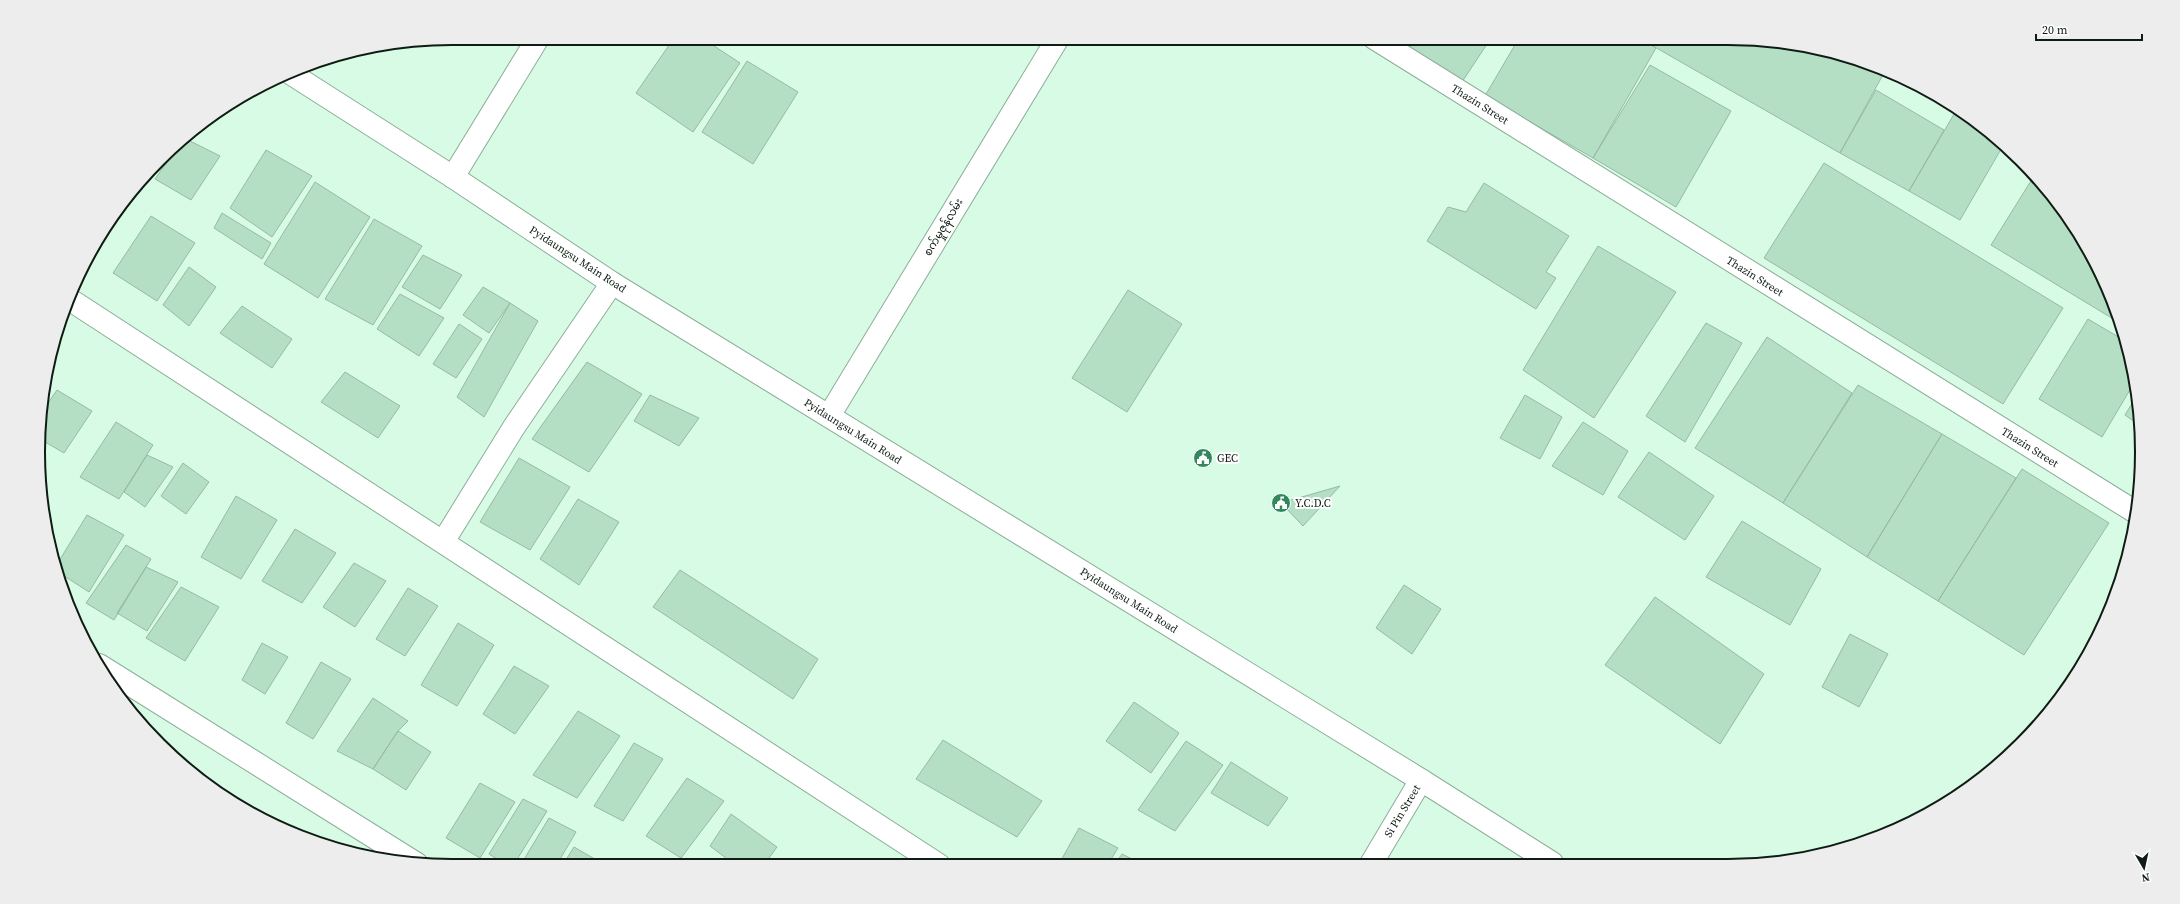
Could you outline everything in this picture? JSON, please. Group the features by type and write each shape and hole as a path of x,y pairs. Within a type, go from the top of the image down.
{"street":[{"path":"453,177 534,45"},
{"name":"စက်မှုဇုန်လမ်း","path":"829,416 1054,45"},
{"name":"Thazin Street","path":"1385,45 2131,510"},
{"name":"Pyidaungsu Main Road","path":"295,76 453,177 612,283 1421,780 1546,859"},
{"path":"443,542 514,427 612,283"},
{"path":"74,302 930,859"},
{"path":"110,672 405,856"},
{"name":"Si Pin Street","path":"1374,859 1421,780"}],"building":[{"path":"669,45 713,45 740,63 693,132 636,93"},
{"path":"1404,45 1486,45 1462,82"},
{"path":"1515,45 1651,45 1656,48 1593,158 1485,96"},
{"path":"1651,45 1728,45 1781,48 1833,59 1883,75 1840,153"},
{"path":"747,61 798,92 753,164 702,132"},
{"path":"1650,65 1731,111 1676,207 1593,158"},
{"path":"1876,90 1944,130 1909,191 1840,153"},
{"path":"1954,114 1976,129 2000,150 1960,220 1909,191"},
{"path":"190,141 220,156 191,200 155,179 168,160"},
{"path":"266,150 312,176 272,237 230,208"},
{"path":"1824,163 2063,308 2003,404 1764,258"},
{"path":"2031,181 2051,204 2080,249 2093,272 2112,318 1991,245"},
{"path":"315,182 370,217 318,298 264,264"},
{"path":"1484,183 1569,236 1546,272 1556,278 1536,309 1427,241 1448,207 1466,212"},
{"path":"222,213 271,243 262,259 214,228"},
{"path":"151,216 195,243 157,301 113,273"},
{"path":"374,219 422,246 373,325 325,299"},
{"path":"1598,246 1676,292 1594,418 1523,370"},
{"path":"423,255 462,275 440,309 402,287"},
{"path":"189,267 216,287 189,326 163,305"},
{"path":"483,287 510,303 489,333 463,315"},
{"path":"1128,290 1182,324 1127,412 1072,378"},
{"path":"400,294 444,318 419,356 377,329"},
{"path":"510,303 538,321 484,417 457,397"},
{"path":"242,306 292,339 272,368 220,333"},
{"path":"2088,319 2118,337 2130,389 2102,437 2039,399"},
{"path":"1706,323 1742,343 1685,442 1646,416"},
{"path":"459,324 482,339 456,378 433,364"},
{"path":"1767,337 1852,393 1783,503 1695,448"},
{"path":"587,362 642,394 589,472 532,439"},
{"path":"345,372 400,406 378,438 321,402"},
{"path":"1858,385 1942,434 1867,557 1783,503"},
{"path":"57,390 92,411 64,453 45,442 48,403"},
{"path":"650,395 699,418 679,446 634,421"},
{"path":"1525,395 1562,417 1540,459 1500,438"},
{"path":"2132,403 2134,421 2125,415"},
{"path":"116,422 153,445 119,499 80,477"},
{"path":"1583,422 1628,451 1603,495 1552,466"},
{"path":"1942,434 2016,478 1938,601 1867,557"},
{"path":"1649,452 1714,496 1685,540 1618,497"},
{"path":"147,455 173,467 145,507 124,492"},
{"path":"519,458 570,487 530,550 480,522"},
{"path":"183,463 209,482 186,514 161,496"},
{"path":"2022,469 2109,523 2024,655 1938,601"},
{"name":"Y.C.D.C","path":"1340,486 1303,526 1281,503"},
{"path":"236,496 277,520 241,579 201,557"},
{"path":"578,499 619,522 579,585 540,559"},
{"path":"87,515 124,535 89,592 65,577 60,560"},
{"path":"1742,521 1821,569 1790,625 1706,577"},
{"path":"295,529 336,553 302,603 262,581"},
{"path":"126,545 151,559 114,620 86,603"},
{"path":"354,563 386,581 355,627 323,607"},
{"path":"146,567 178,582 147,631 117,613"},
{"path":"680,570 818,659 793,699 653,607"},
{"path":"1404,585 1441,609 1412,654 1376,628"},
{"path":"181,587 219,607 185,661 146,638"},
{"path":"408,588 438,606 405,656 376,639"},
{"path":"1655,597 1764,674 1720,744 1605,665"},
{"path":"458,623 494,645 457,706 421,685"},
{"path":"1850,634 1888,654 1859,707 1822,687"},
{"path":"262,643 288,657 265,694 242,680"},
{"path":"321,662 351,679 313,739 286,723"},
{"path":"514,666 549,686 515,734 483,714"},
{"path":"373,698 408,721 398,731 373,769 337,751"},
{"path":"1134,702 1179,733 1151,773 1106,741"},
{"path":"578,711 620,736 577,798 533,775"},
{"path":"398,731 431,752 406,790 373,769"},
{"path":"943,740 1042,801 1017,837 916,779"},
{"path":"1186,741 1223,765 1175,831 1138,810"},
{"path":"634,743 663,759 623,821 594,806"},
{"path":"1231,762 1288,798 1268,826 1211,793"},
{"path":"687,778 724,801 681,858 646,836"},
{"path":"480,783 515,802 480,858 446,838"},
{"path":"523,799 547,811 517,859 497,859 489,854"},
{"path":"731,814 777,847 768,859 727,859 710,846"},
{"path":"549,818 576,832 560,859 524,859"},
{"path":"1079,828 1118,848 1111,859 1062,859"},
{"path":"574,847 595,859 566,859"},
{"path":"1122,854 1132,859 1118,859"}],"place":[{"name":"GEC","path":"1203,458"},
{"name":"Y.C.D.C","path":"1281,503"}]}
